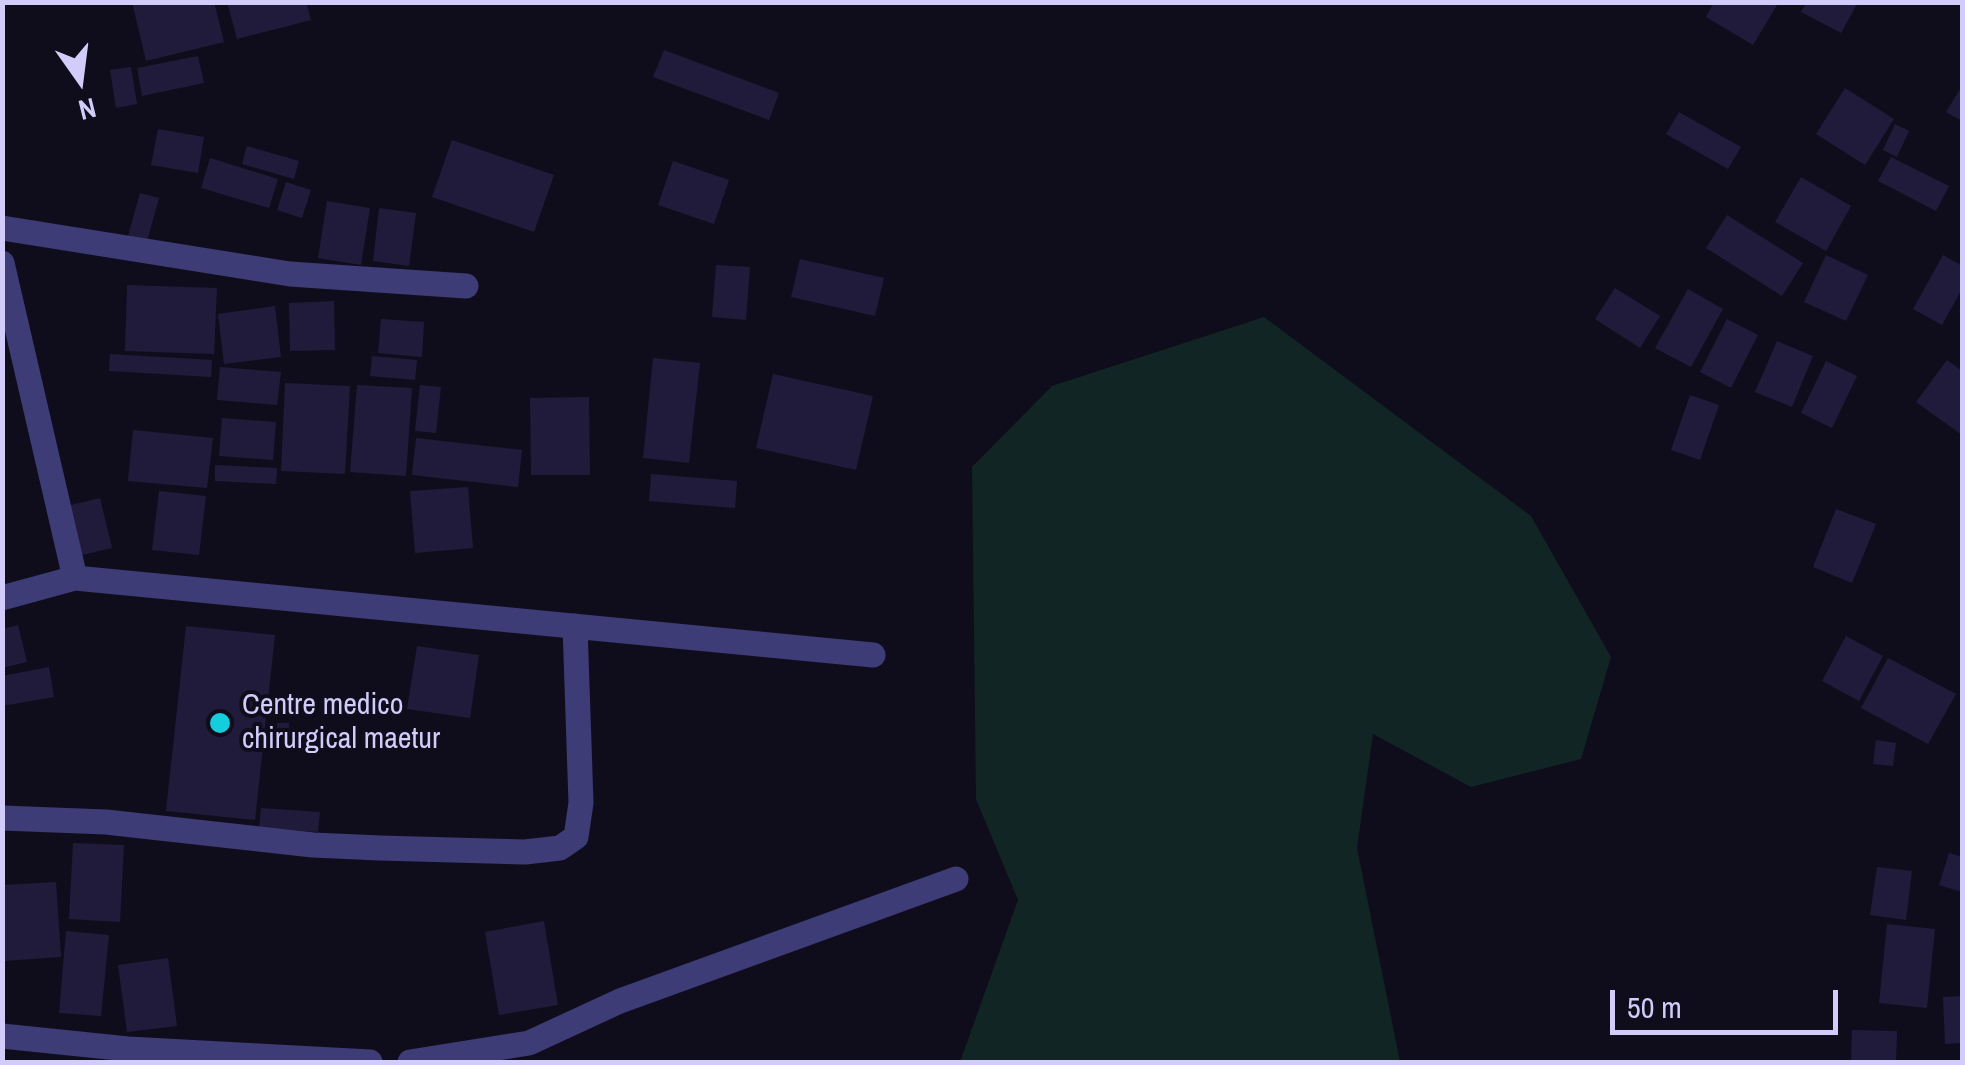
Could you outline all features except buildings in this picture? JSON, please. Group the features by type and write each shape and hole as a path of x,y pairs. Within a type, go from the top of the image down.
{"street":[{"path":"2,228 290,274 466,286"},
{"path":"2,263 74,578"},
{"path":"2,598 74,578 873,654"},
{"path":"2,818 106,822 347,846 525,852 560,848 576,837 581,803 574,626"},
{"path":"410,1062 529,1043 620,1001 956,879"},
{"path":"2,1036 128,1049 370,1062"}],"green space":[{"path":"1264,317 1531,516 1611,657 1581,759 1471,787 1373,734 1357,848 1400,1062 960,1062 1018,900 976,799 972,467 1052,386"}],"place":[{"name":"Centre medico chirurgical maetur","path":"220,723"}]}
